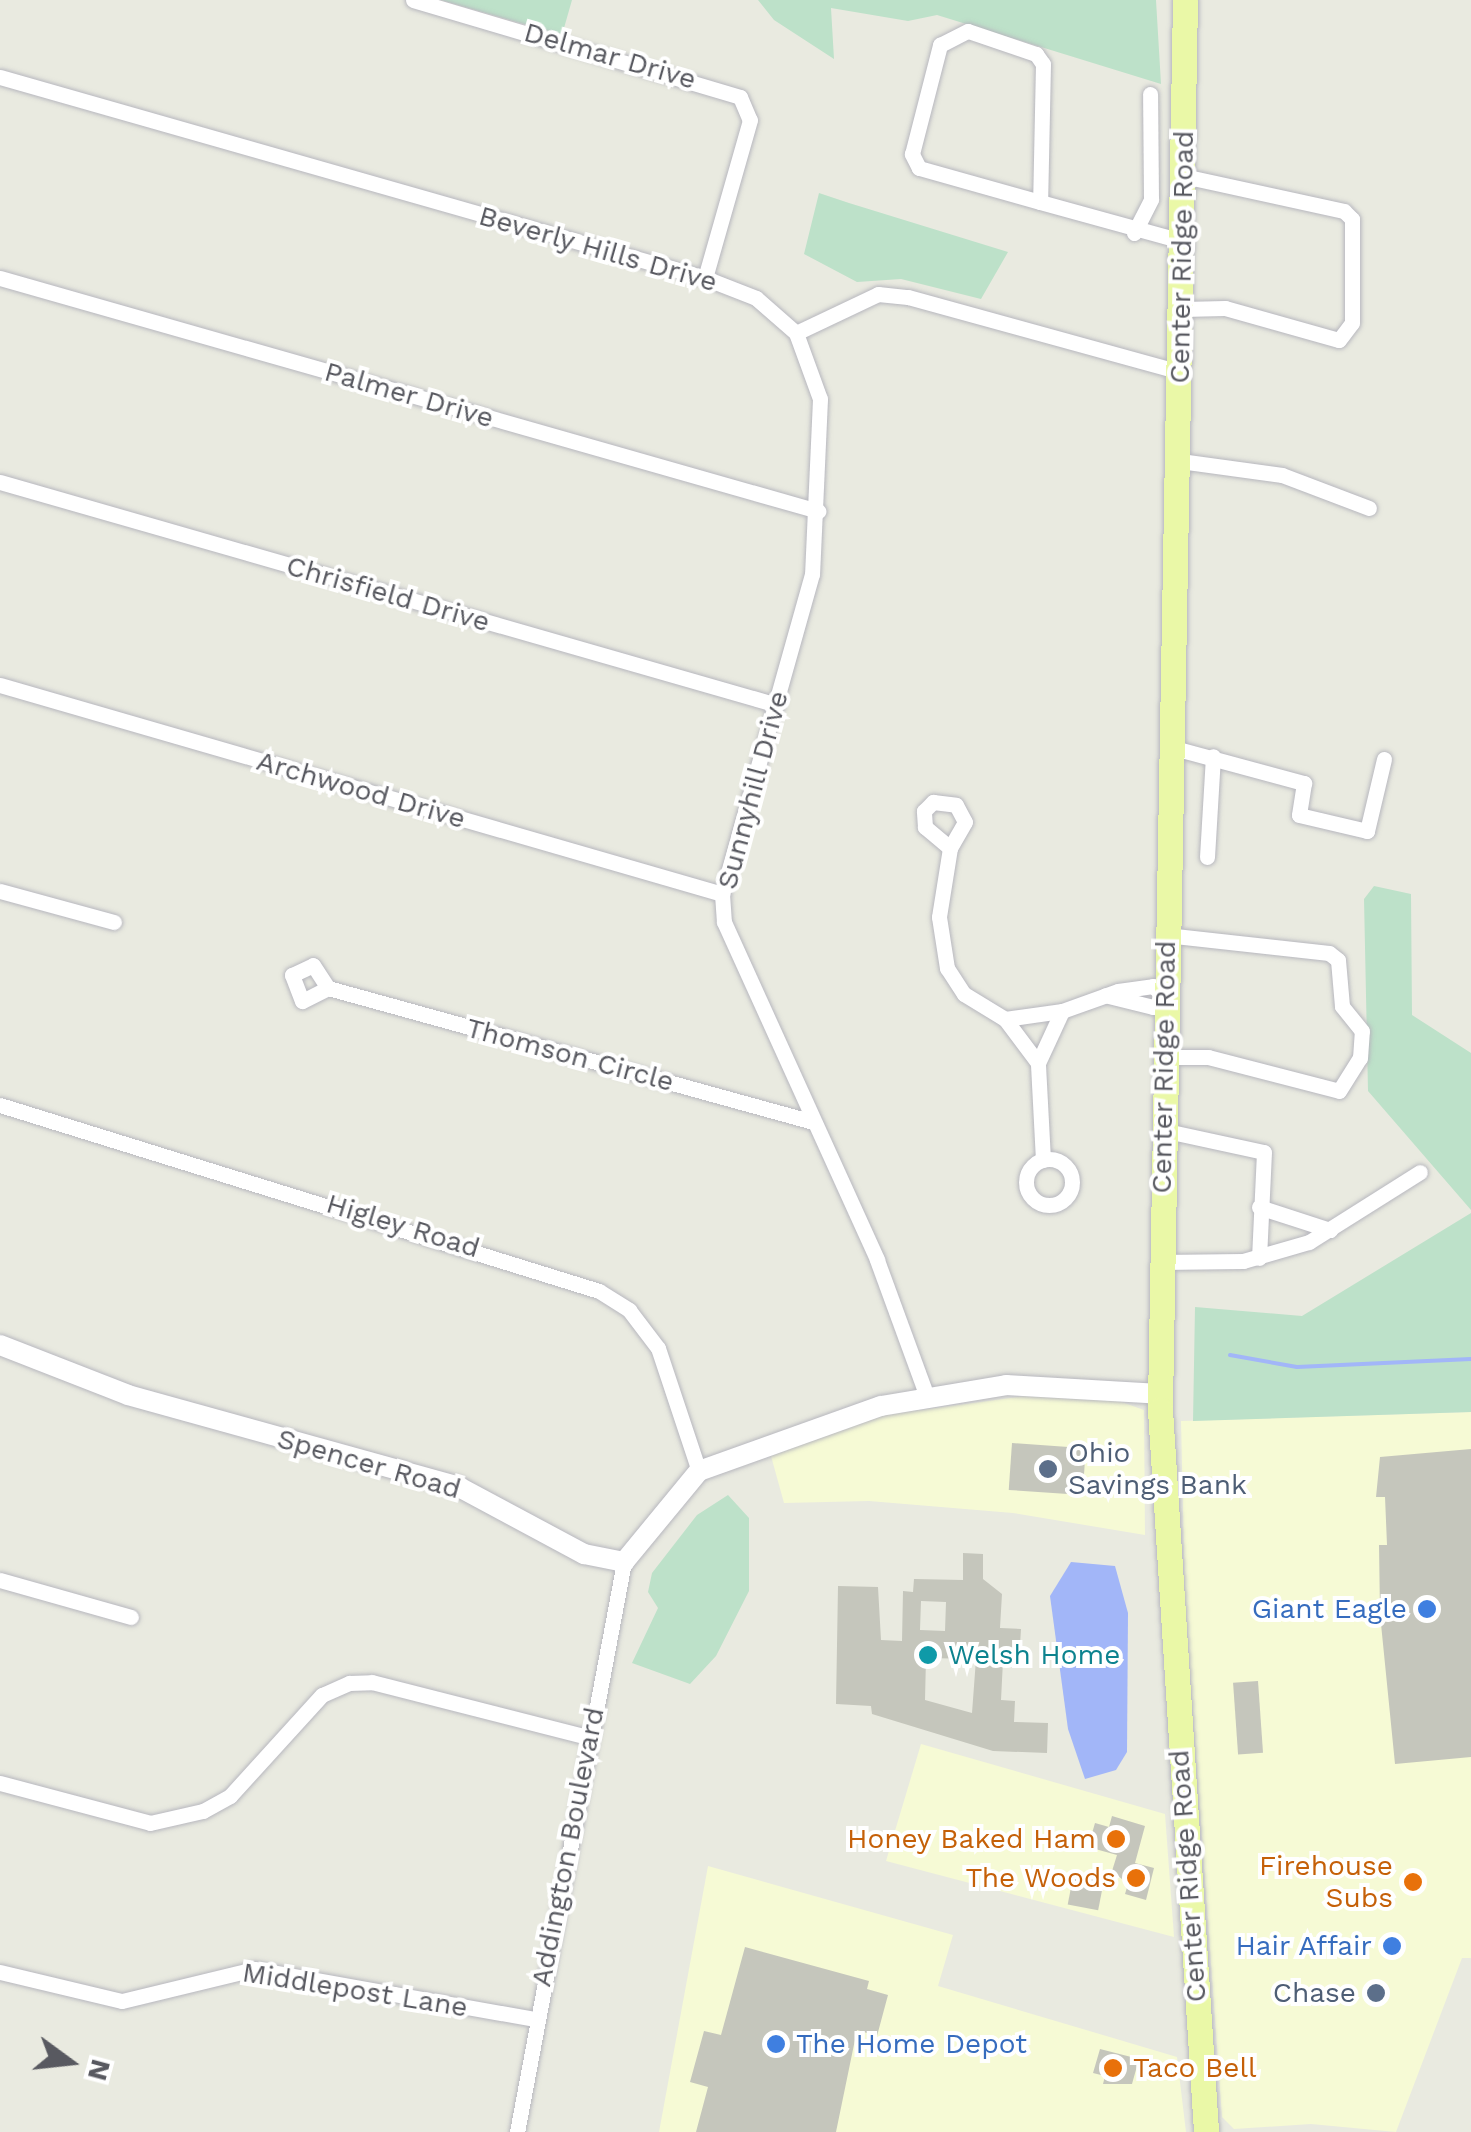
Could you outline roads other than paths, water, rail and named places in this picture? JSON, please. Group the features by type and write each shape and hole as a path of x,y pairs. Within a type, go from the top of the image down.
{"main road":[{"name":"Center Ridge Road","path":"1185,0 1180,461 1163,1057 1160,1394 1206,2132"}],"street":[{"name":"Delmar Drive","path":"413,0 723,88 744,103 750,120 704,278"},
{"path":"1040,202 1042,64 1036,54 954,33 940,45 922,99 912,154 918,168 1134,233 1182,241"},
{"name":"Beverly Hills Drive","path":"0,76 704,278 756,298 796,333"},
{"path":"1134,233 1151,199 1150,94"},
{"path":"1182,308 1225,308 1339,340 1352,323 1352,219 1344,211 1183,176"},
{"name":"Palmer Drive","path":"0,278 818,511"},
{"path":"796,333 878,294 908,297 1180,372"},
{"name":"Sunnyhill Drive","path":"796,333 818,380 818,511 812,574 722,894 731,948 878,1260 926,1394"},
{"path":"1180,461 1282,475 1369,508"},
{"name":"Chrisfield Drive","path":"0,482 777,705"},
{"name":"Archwood Drive","path":"0,685 722,894"},
{"path":"1174,748 1304,783 1299,815 1367,831 1384,759"},
{"path":"1206,857 1213,756"},
{"path":"950,848 939,917 947,968 964,994 1005,1019 1038,1063"},
{"path":"0,892 114,922"},
{"path":"1163,1057 1208,1057 1333,1092 1351,1078 1362,1031 1342,1006 1338,960 1329,952 1166,935"},
{"path":"1005,1019 1062,1011 1105,995 1154,986 1165,998"},
{"name":"Thomson Circle","path":"328,988 813,1122"},
{"path":"1043,1160 1038,1063 1062,1011"},
{"name":"Higley Road","path":"0,1104 599,1291 629,1310 658,1348 699,1471"},
{"path":"1162,1130 1260,1146 1259,1258"},
{"path":"1161,1262 1259,1258 1330,1230 1420,1172"},
{"path":"1259,1207 1330,1230"},
{"name":"Spencer Road","path":"0,1344 128,1395 459,1487 584,1554 624,1562"},
{"path":"624,1562 699,1471 926,1394 1006,1386 1160,1394"},
{"name":"Addington Boulevard","path":"518,2132 588,1737 624,1562"},
{"path":"0,1580 132,1617"},
{"path":"0,1783 150,1822 193,1814 230,1796 322,1695 348,1683 372,1682 588,1737"},
{"name":"Middlepost Lane","path":"0,1972 122,2001 254,1969 536,2019"}],"water":[{"path":"1071,1562 1115,1566 1128,1613 1127,1752 1116,1770 1085,1779 1068,1729 1050,1596"}],"waterway":[{"path":"1230,1355 1297,1367 1471,1359"}],"place":[{"name":"Ohio Savings Bank","path":"1048,1469"},
{"name":"Giant Eagle","path":"1427,1609"},
{"name":"Welsh Home","path":"928,1655"},
{"name":"Honey Baked Ham","path":"1116,1839"},
{"name":"The Woods","path":"1136,1878"},
{"name":"Firehouse Subs","path":"1413,1882"},
{"name":"Hair Affair","path":"1392,1946"},
{"name":"Chase","path":"1376,1993"},
{"name":"The Home Depot","path":"776,2044"},
{"name":"Taco Bell","path":"1113,2068"}]}
